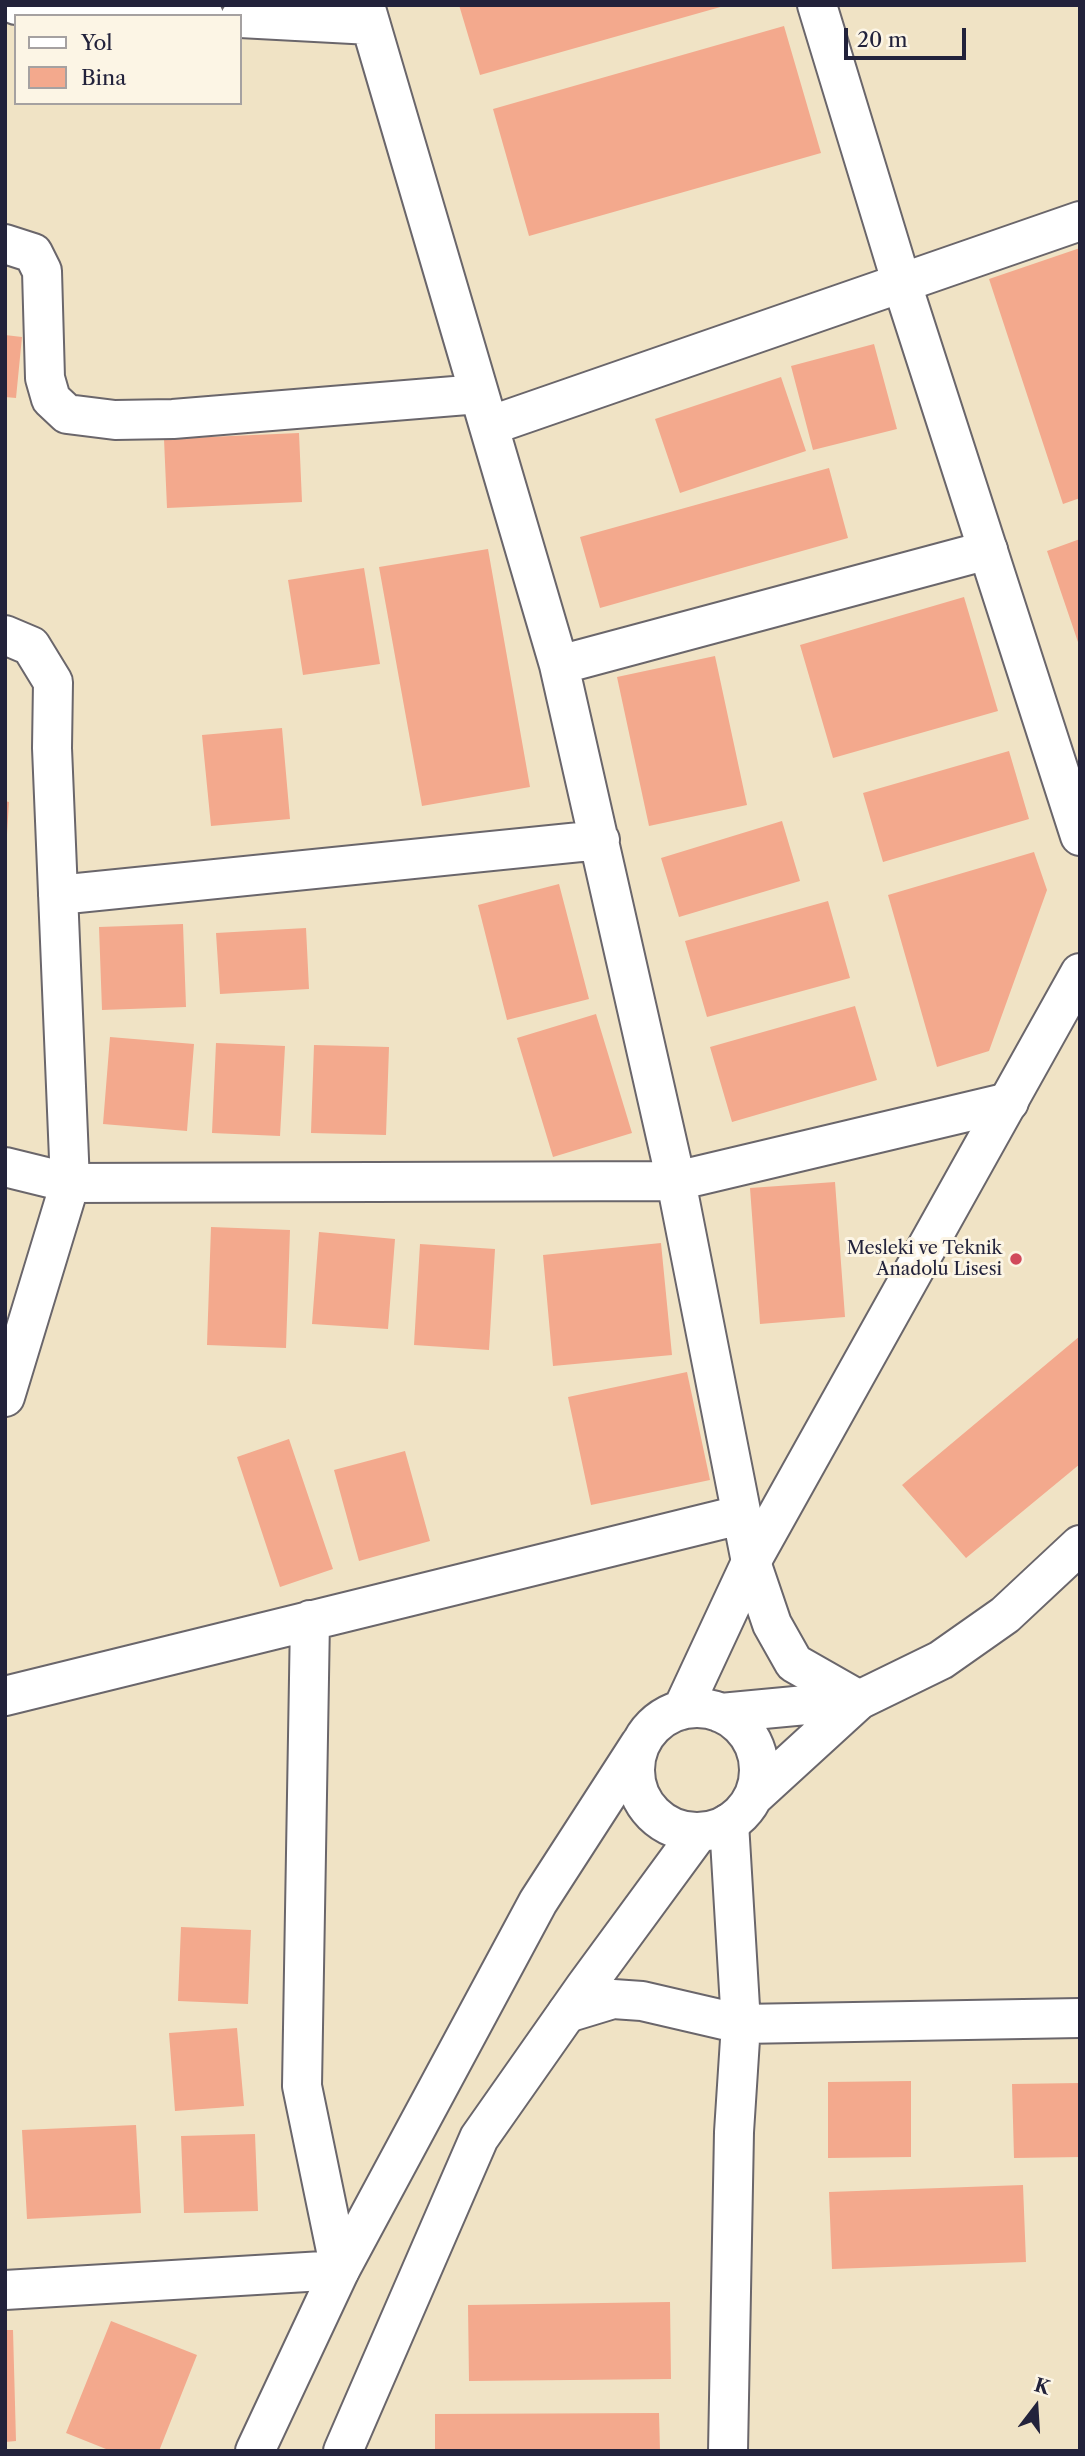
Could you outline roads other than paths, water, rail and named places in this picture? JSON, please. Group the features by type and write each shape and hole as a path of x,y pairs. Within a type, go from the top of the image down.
{"street":[{"path":"16,5 170,14"},
{"path":"817,5 901,281 1080,836"},
{"path":"242,18 368,15 559,665 676,1181 751,1562 772,1624 794,1663 859,1700"},
{"path":"5,244 33,253 42,271 45,378 51,399 67,414 115,420 173,419 484,410 901,281 1080,221"},
{"path":"559,665 988,550"},
{"path":"5,635 31,646 53,682 52,748 70,1182 5,1397"},
{"path":"58,895 600,841"},
{"path":"682,1710 751,1562 1080,973"},
{"path":"5,1167 70,1182 676,1181 1009,1102"},
{"path":"5,1696 740,1515"},
{"path":"640,1744 635,1784 648,1810 677,1830 727,1817 859,1700 941,1660 1005,1615 1080,1545"},
{"path":"310,1620 302,2086 340,2270"},
{"path":"255,2451 340,2270 538,1902 640,1744 660,1719 695,1707 721,1713 859,1700"},
{"path":"343,2451 479,2138 567,2012 727,1817 759,1769 754,1745 740,1725 721,1713"},
{"path":"727,1817 741,2024 734,2132 728,2451"},
{"path":"567,2012 613,1999 642,2000 741,2024 1080,2018"},
{"path":"5,2290 340,2270"}],"place":[{"name":"Mesleki ve Teknik Anadolu Lisesi","path":"1016,1259"}]}
